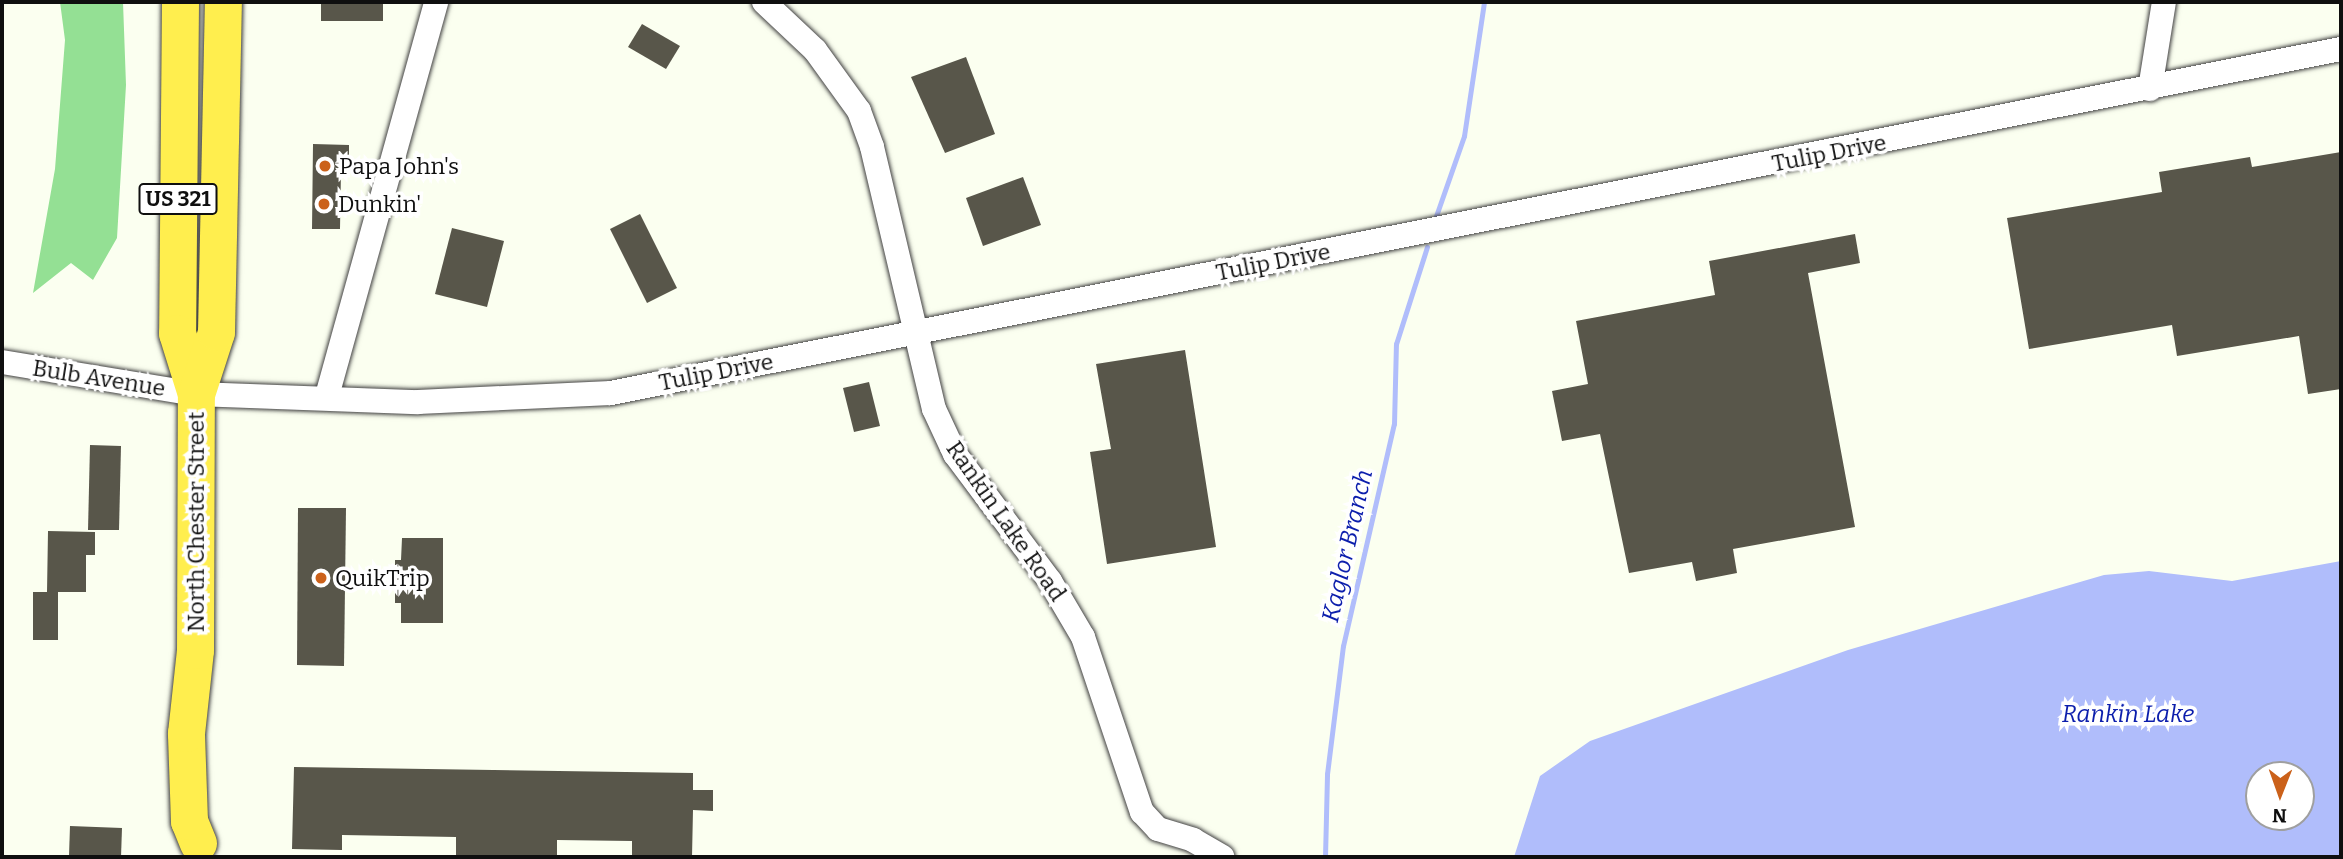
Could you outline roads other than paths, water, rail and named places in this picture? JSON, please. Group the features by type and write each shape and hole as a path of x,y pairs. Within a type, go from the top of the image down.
{"highway":[{"name":"North Chester Street","path":"180,2 177,333 196,394 195,650 186,733 189,821 198,850"},
{"path":"205,2 223,67"},
{"name":"North Chester Street","path":"196,394 216,332 223,2"}],"street":[{"path":"327,396 436,2"},
{"path":"2150,89 2164,2"},
{"name":"Rankin Lake Road","path":"779,6 841,81 859,111 872,147 934,409 956,454 1050,581 1083,637 1146,818 1164,832 1193,840 1222,857"},
{"name":"Tulip Drive","path":"196,394 327,396 418,402 611,393 2341,49"},
{"name":"Bulb Avenue","path":"2,362 196,394"}],"water":[{"name":"Rankin Lake","path":"2341,561 2341,857 1514,857 1540,776 1590,741 1848,650 2104,575 2149,571 2232,581"}],"waterway":[{"name":"Kaglor Branch","path":"1436,216 1464,136 1484,2"},
{"name":"Kaglor Branch","path":"1325,857 1327,774 1343,646 1394,424 1396,344 1427,247"}],"place":[{"name":"Papa John's","path":"325,166"},
{"name":"Dunkin'","path":"324,204"},
{"name":"QuikTrip","path":"321,578"}]}
